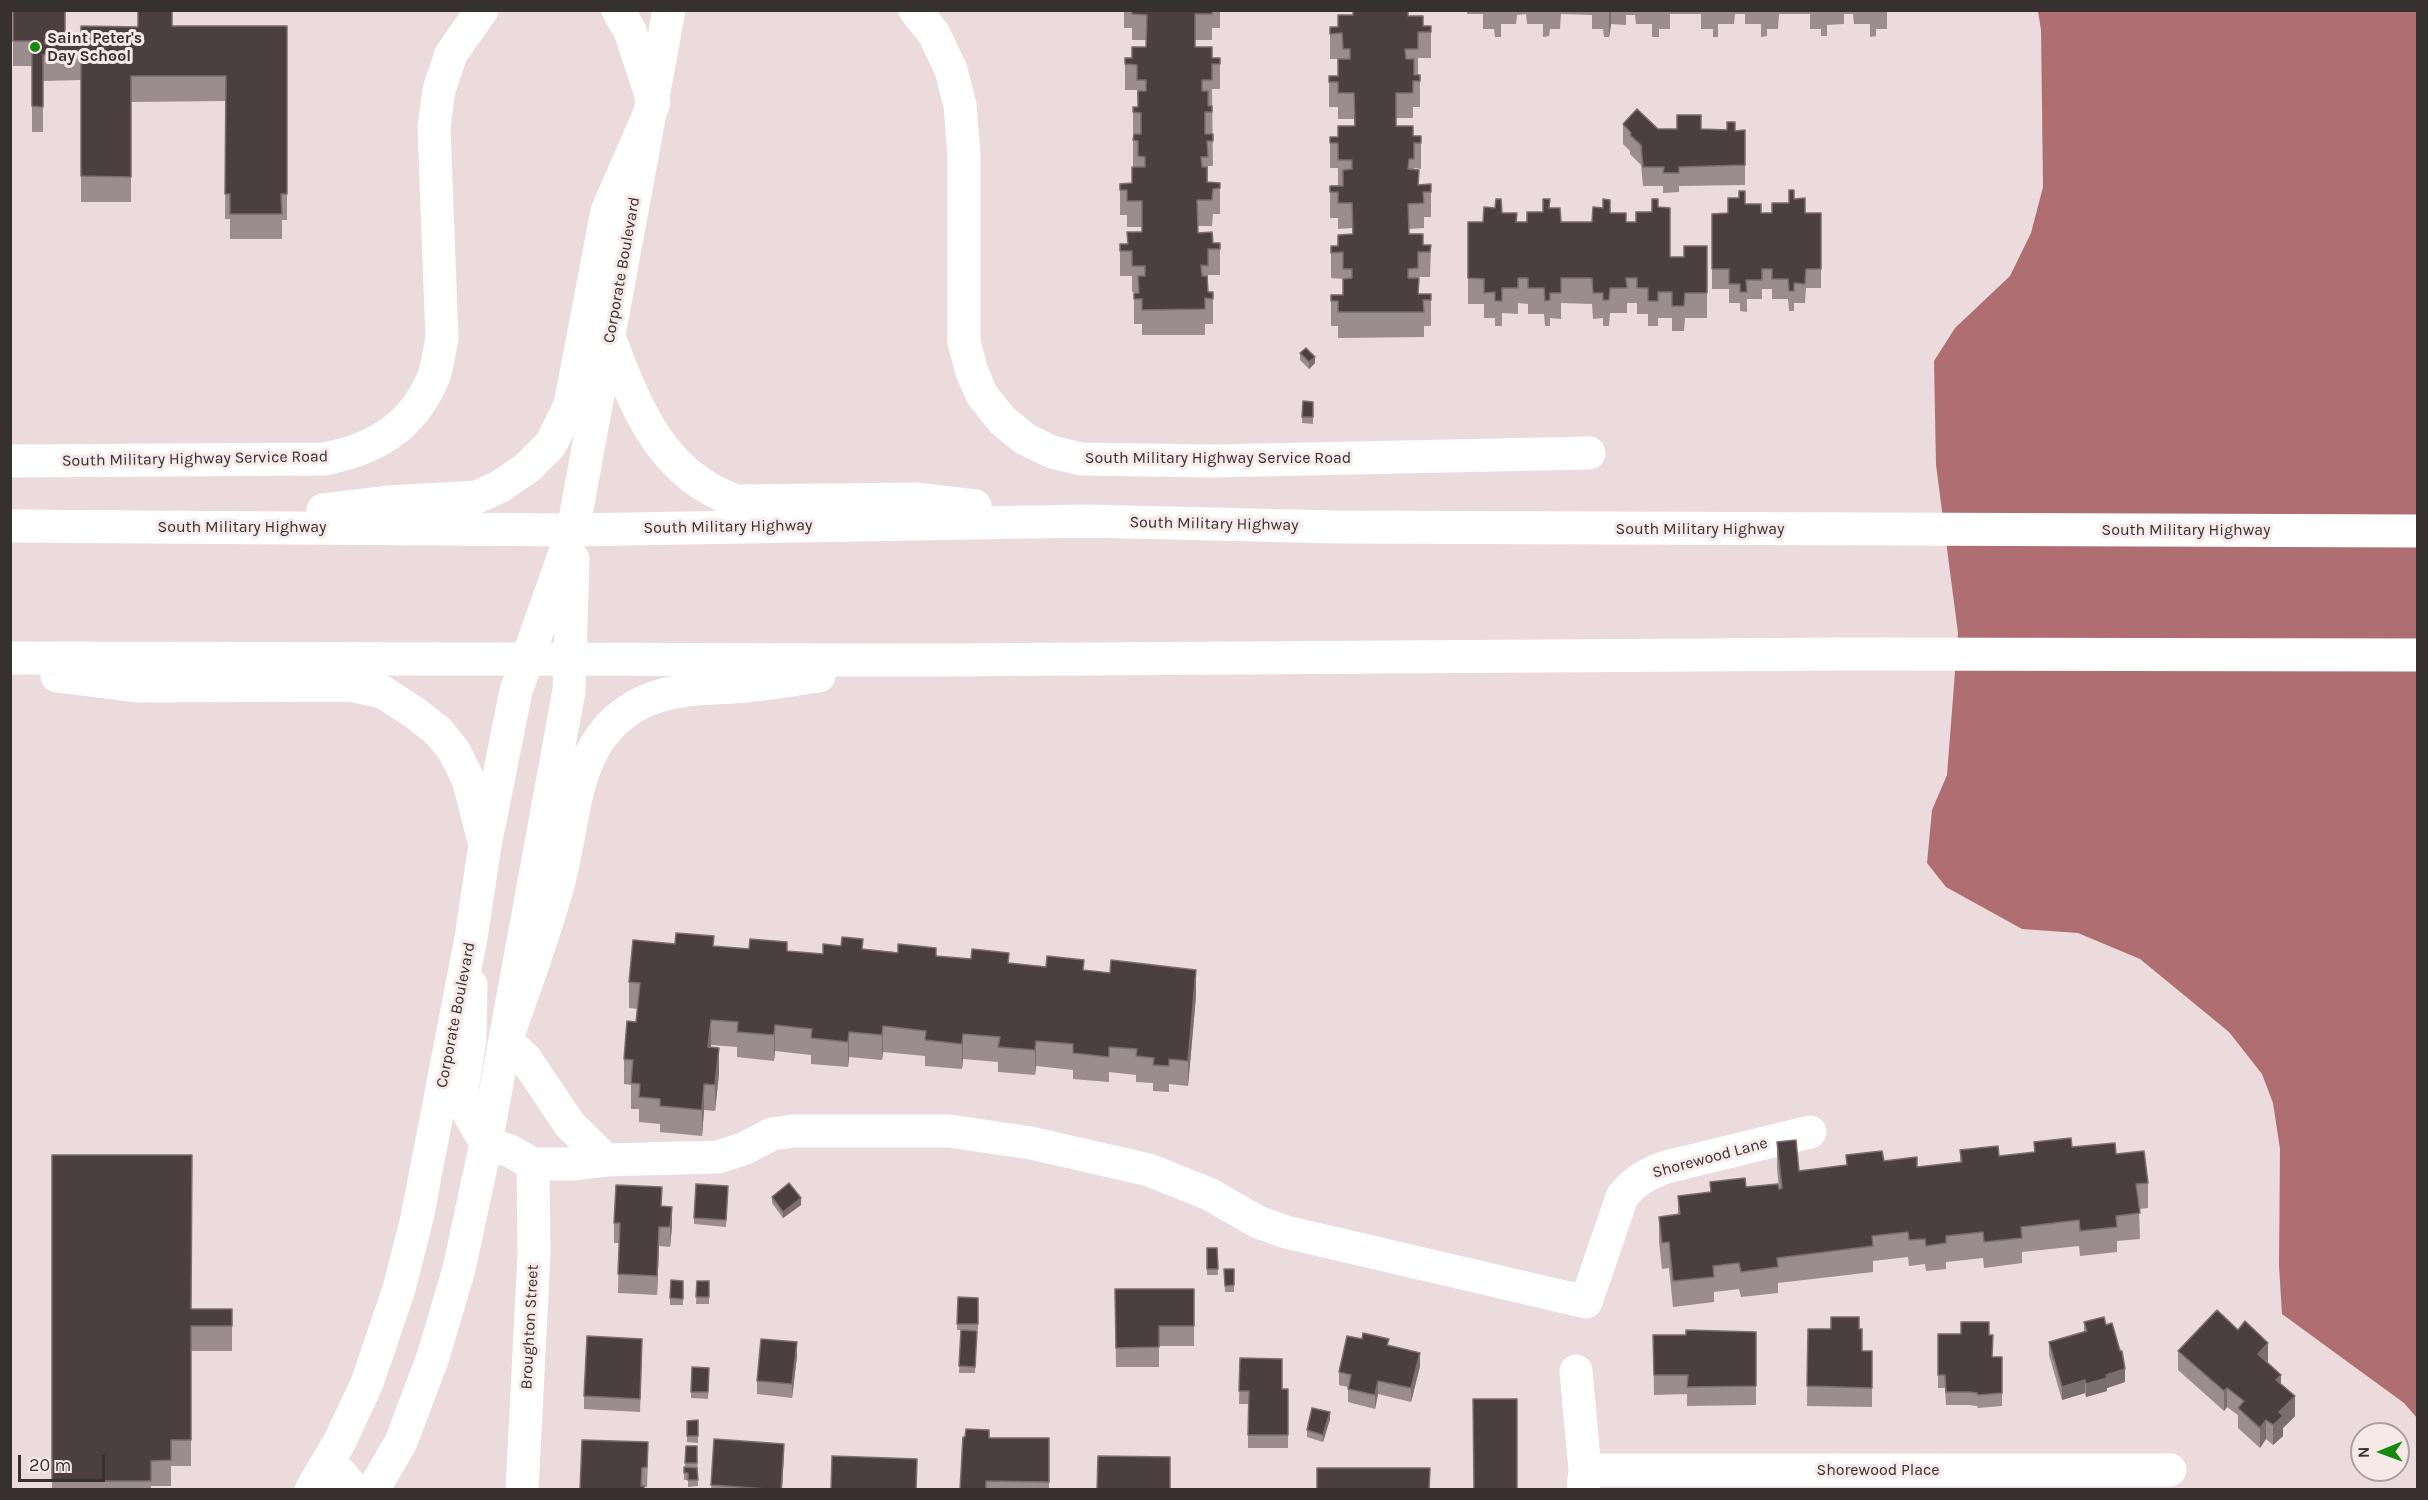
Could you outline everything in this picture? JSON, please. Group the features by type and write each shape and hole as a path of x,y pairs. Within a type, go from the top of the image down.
{"street":[{"name":"South Military Highway Service Road","path":"10,461 324,459 351,454 376,443 401,425 424,396 434,374 442,339 434,127 439,90 451,54 482,10"},
{"path":"193,526 388,502 477,497 499,487 527,468 550,444 570,405 607,211 654,103 630,31 618,10"},
{"name":"Corporate Boulevard","path":"311,1490 329,1461 367,1383 399,1289 417,1218 471,938 485,845 516,691 573,530 654,103 669,10"},
{"name":"South Military Highway Service Road","path":"915,10 934,34 951,70 960,105 964,155 964,342 972,372 982,395 1002,420 1025,439 1052,452 1081,459 1214,461 1589,453"},
{"path":"609,337 632,396 648,427 667,455 714,493 736,501 916,499 1087,521"},
{"name":"South Military Highway","path":"10,526 573,530 1087,521 1338,527 2418,531"},
{"name":"Corporate Boulevard","path":"374,1490 400,1442 433,1357 459,1269 486,1143 569,691 573,530"},
{"path":"10,658 938,660 1847,654 2418,655"},
{"path":"606,1160 570,1125 525,1058 506,1041 560,880 581,776 595,746 607,729 643,702 682,691 748,686 938,660"},
{"path":"10,670 137,686 350,685 383,692 439,732 454,751 468,779 485,845"},
{"path":"471,938 470,1040 462,1089 463,1102 486,1143 510,1151 533,1164 572,1164 606,1160"},
{"name":"Shorewood Lane","path":"606,1160 718,1157 743,1149 772,1134 793,1131 949,1131 1031,1143 1149,1170 1209,1194 1258,1222 1286,1232 1586,1302 1622,1197 1646,1174 1666,1167 1810,1132"},
{"name":"Broughton Street","path":"522,1490 534,1255 533,1164"},
{"path":"1576,1371 1584,1480"},
{"path":"329,1461 355,1490"},
{"name":"Shorewood Place","path":"1584,1480 2170,1470"}],"shaded area":[{"path":"2038,11 2417,11 2417,1418 2404,1403 2282,1314 2279,1266 2280,1149 2273,1103 2262,1074 2229,1032 2140,959 2078,933 2022,929 1946,887 1927,863 1932,810 1947,775 1958,633 1936,465 1934,361 1955,328 2010,276 2031,233 2043,187 2041,30"}],"building":[{"path":"13,10 65,10 65,40 45,40 45,44 81,44 81,26 138,27 138,10 172,10 172,26 287,26 287,194 281,194 282,214 230,214 230,194 225,194 226,76 131,76 131,177 81,176 81,54 43,55 43,107 32,106 32,41 13,41"},
{"path":"1132,10 1212,10 1212,14 1195,14 1195,47 1212,47 1212,58 1220,58 1220,64 1212,64 1212,80 1202,80 1202,91 1208,91 1208,106 1212,106 1212,112 1205,112 1205,134 1213,134 1213,141 1207,141 1208,157 1201,157 1202,167 1207,167 1207,182 1220,183 1220,188 1213,189 1212,200 1197,200 1198,233 1212,232 1213,243 1220,243 1220,249 1208,249 1208,266 1201,265 1202,276 1207,276 1208,292 1213,292 1213,299 1205,298 1205,309 1142,310 1142,299 1134,299 1134,293 1139,293 1138,276 1145,276 1145,266 1132,266 1132,251 1120,251 1120,244 1128,244 1127,232 1142,232 1142,201 1127,201 1127,190 1120,190 1120,184 1132,183 1132,167 1145,167 1145,157 1138,156 1138,141 1133,140 1134,134 1141,134 1141,113 1133,112 1133,107 1138,107 1138,91 1146,91 1146,80 1137,80 1137,65 1125,64 1125,58 1132,58 1132,47 1146,47 1147,15 1132,14"},
{"path":"1353,10 1408,10 1408,16 1423,16 1423,26 1431,26 1431,32 1418,32 1418,49 1405,49 1406,59 1414,59 1414,75 1420,75 1420,81 1413,81 1413,93 1396,93 1396,126 1413,126 1413,136 1421,136 1421,143 1414,143 1414,159 1409,159 1408,169 1419,170 1418,185 1431,184 1431,192 1423,192 1424,203 1408,204 1409,234 1423,234 1423,245 1431,245 1430,252 1418,252 1418,268 1408,269 1408,278 1419,278 1418,294 1431,294 1431,300 1423,300 1424,312 1338,312 1338,301 1331,301 1331,295 1343,295 1343,279 1352,278 1352,269 1343,269 1343,252 1331,253 1331,246 1338,246 1338,235 1353,234 1352,203 1338,203 1338,192 1330,192 1330,186 1343,186 1343,170 1352,169 1352,160 1338,160 1338,143 1330,143 1330,137 1338,137 1338,126 1355,126 1354,93 1338,93 1338,82 1329,82 1329,76 1338,76 1338,59 1350,59 1350,49 1343,49 1342,33 1330,34 1330,27 1338,27 1338,15 1353,15"},
{"path":"1637,109 1658,129 1677,129 1677,115 1701,115 1701,129 1727,130 1727,122 1735,122 1735,131 1745,130 1745,165 1679,167 1679,173 1663,173 1664,167 1643,167 1641,145 1630,135 1631,133 1623,124"},
{"path":"1789,190 1794,190 1794,199 1805,198 1805,213 1821,213 1821,269 1806,269 1805,284 1794,283 1794,291 1789,291 1788,279 1772,279 1772,269 1762,269 1762,280 1746,280 1747,292 1740,292 1740,284 1729,284 1729,269 1712,269 1712,214 1728,213 1728,198 1739,198 1739,191 1745,191 1745,204 1761,204 1761,213 1772,213 1772,203 1789,203"},
{"path":"1496,199 1501,199 1502,213 1517,213 1516,222 1527,222 1527,212 1543,212 1543,199 1550,199 1549,208 1560,208 1561,222 1592,222 1593,207 1603,208 1603,199 1610,200 1610,213 1626,213 1626,222 1636,222 1636,212 1652,212 1652,199 1658,199 1658,207 1670,208 1670,257 1684,257 1684,246 1707,246 1707,293 1685,293 1684,306 1672,306 1672,292 1658,292 1658,301 1648,301 1648,288 1637,288 1637,278 1626,278 1627,288 1610,288 1609,300 1603,300 1603,293 1593,293 1592,278 1561,278 1561,293 1550,293 1550,300 1545,301 1544,288 1528,288 1528,278 1518,278 1518,288 1502,288 1502,301 1495,301 1495,292 1484,293 1484,279 1468,278 1468,222 1483,222 1484,207 1495,208"},
{"path":"1306,348 1315,357 1309,362 1300,353"},
{"path":"1303,401 1313,402 1313,417 1302,417"},
{"path":"676,933 714,936 713,946 749,949 750,939 787,942 787,951 823,954 823,944 841,946 842,937 863,939 862,949 898,953 898,944 936,948 936,956 971,959 972,949 1009,953 1008,963 1046,967 1047,956 1084,960 1083,970 1110,973 1111,960 1196,970 1188,1061 1169,1059 1169,1066 1153,1065 1154,1058 1136,1056 1137,1049 1109,1047 1109,1057 1073,1053 1073,1044 1036,1041 1035,1050 998,1047 1000,1037 963,1034 962,1044 925,1040 926,1031 883,1026 882,1035 849,1032 848,1042 811,1038 812,1029 775,1025 774,1035 737,1032 738,1022 711,1020 708,1047 719,1048 715,1085 704,1084 702,1110 660,1106 660,1099 639,1097 640,1084 631,1083 633,1060 624,1059 627,1021 636,1022 640,983 629,982 633,940 675,944"},
{"path":"2071,1138 2072,1147 2115,1143 2116,1154 2144,1151 2148,1183 2136,1184 2140,1213 2116,1216 2117,1227 2080,1231 2079,1220 2021,1227 2022,1238 1984,1242 1983,1232 1946,1236 1946,1243 1926,1246 1925,1239 1909,1240 1908,1232 1872,1236 1873,1246 1777,1258 1778,1267 1741,1272 1739,1263 1713,1266 1714,1277 1673,1281 1669,1242 1662,1243 1659,1217 1680,1214 1678,1196 1711,1192 1710,1182 1745,1178 1746,1187 1778,1184 1779,1189 1782,1188 1777,1142 1796,1140 1799,1171 1847,1165 1846,1155 1882,1151 1884,1161 1917,1157 1917,1167 1962,1162 1960,1150 1998,1146 1999,1156 2035,1152 2034,1142"},
{"path":"52,1155 192,1155 191,1309 232,1309 232,1326 191,1326 191,1440 171,1440 171,1460 151,1461 151,1481 52,1481"},
{"path":"789,1183 801,1198 783,1212 772,1197"},
{"path":"696,1184 728,1186 726,1220 694,1218"},
{"path":"616,1185 662,1187 661,1206 672,1207 670,1227 659,1227 657,1276 618,1274 620,1223 614,1223"},
{"path":"1207,1248 1217,1248 1218,1269 1207,1269"},
{"path":"1224,1269 1234,1269 1234,1285 1225,1286"},
{"path":"671,1280 683,1281 683,1299 670,1298"},
{"path":"697,1281 709,1281 709,1297 696,1297"},
{"path":"1115,1289 1194,1289 1194,1326 1159,1326 1159,1347 1116,1348"},
{"path":"958,1297 978,1298 978,1324 957,1324"},
{"path":"2217,1310 2238,1330 2245,1321 2268,1343 2258,1354 2281,1375 2276,1380 2295,1396 2279,1412 2283,1416 2273,1425 2266,1420 2260,1428 2238,1408 2244,1401 2227,1388 2224,1391 2178,1351"},
{"path":"1831,1317 1859,1317 1859,1329 1862,1329 1862,1351 1872,1351 1872,1388 1807,1386 1808,1329 1831,1329"},
{"path":"2104,1317 2106,1325 2112,1323 2120,1351 2122,1351 2125,1369 2106,1375 2107,1378 2086,1384 2085,1380 2062,1387 2049,1342 2087,1331 2084,1322"},
{"path":"1961,1322 1989,1322 1989,1335 1993,1335 1992,1357 2002,1357 2002,1393 1978,1395 1969,1392 1946,1392 1945,1375 1938,1375 1938,1334 1961,1334"},
{"path":"961,1330 977,1331 975,1367 959,1366"},
{"path":"1686,1330 1756,1332 1756,1386 1687,1387 1688,1375 1654,1375 1653,1335 1686,1335"},
{"path":"1363,1333 1389,1339 1387,1345 1420,1353 1411,1388 1378,1381 1375,1395 1348,1389 1351,1375 1339,1372 1347,1336 1362,1339"},
{"path":"587,1336 642,1339 640,1399 584,1396"},
{"path":"761,1339 797,1342 792,1384 757,1381"},
{"path":"1240,1358 1282,1359 1282,1389 1288,1389 1288,1435 1248,1435 1249,1391 1239,1391"},
{"path":"692,1367 709,1368 708,1392 691,1392"},
{"path":"1473,1399 1517,1399 1517,1490 1474,1490"},
{"path":"1312,1408 1330,1412 1323,1435 1307,1430"},
{"path":"698,1420 698,1436 687,1436 687,1421"},
{"path":"966,1429 989,1430 989,1438 1049,1438 1049,1482 986,1481 986,1490 960,1490 963,1437 965,1437"},
{"path":"714,1439 784,1444 781,1490 711,1485"},
{"path":"582,1440 648,1442 647,1467 642,1468 641,1486 644,1486 644,1490 580,1490"},
{"path":"686,1446 697,1446 697,1463 685,1463"},
{"path":"832,1456 917,1459 916,1490 831,1490"},
{"path":"1098,1456 1170,1457 1170,1490 1097,1490"},
{"path":"684,1467 697,1468 698,1480 688,1480 688,1473 684,1473"},
{"path":"1317,1468 1430,1468 1429,1490 1317,1490"}],"place":[{"name":"Saint Peter's Day School","path":"35,47"}]}
